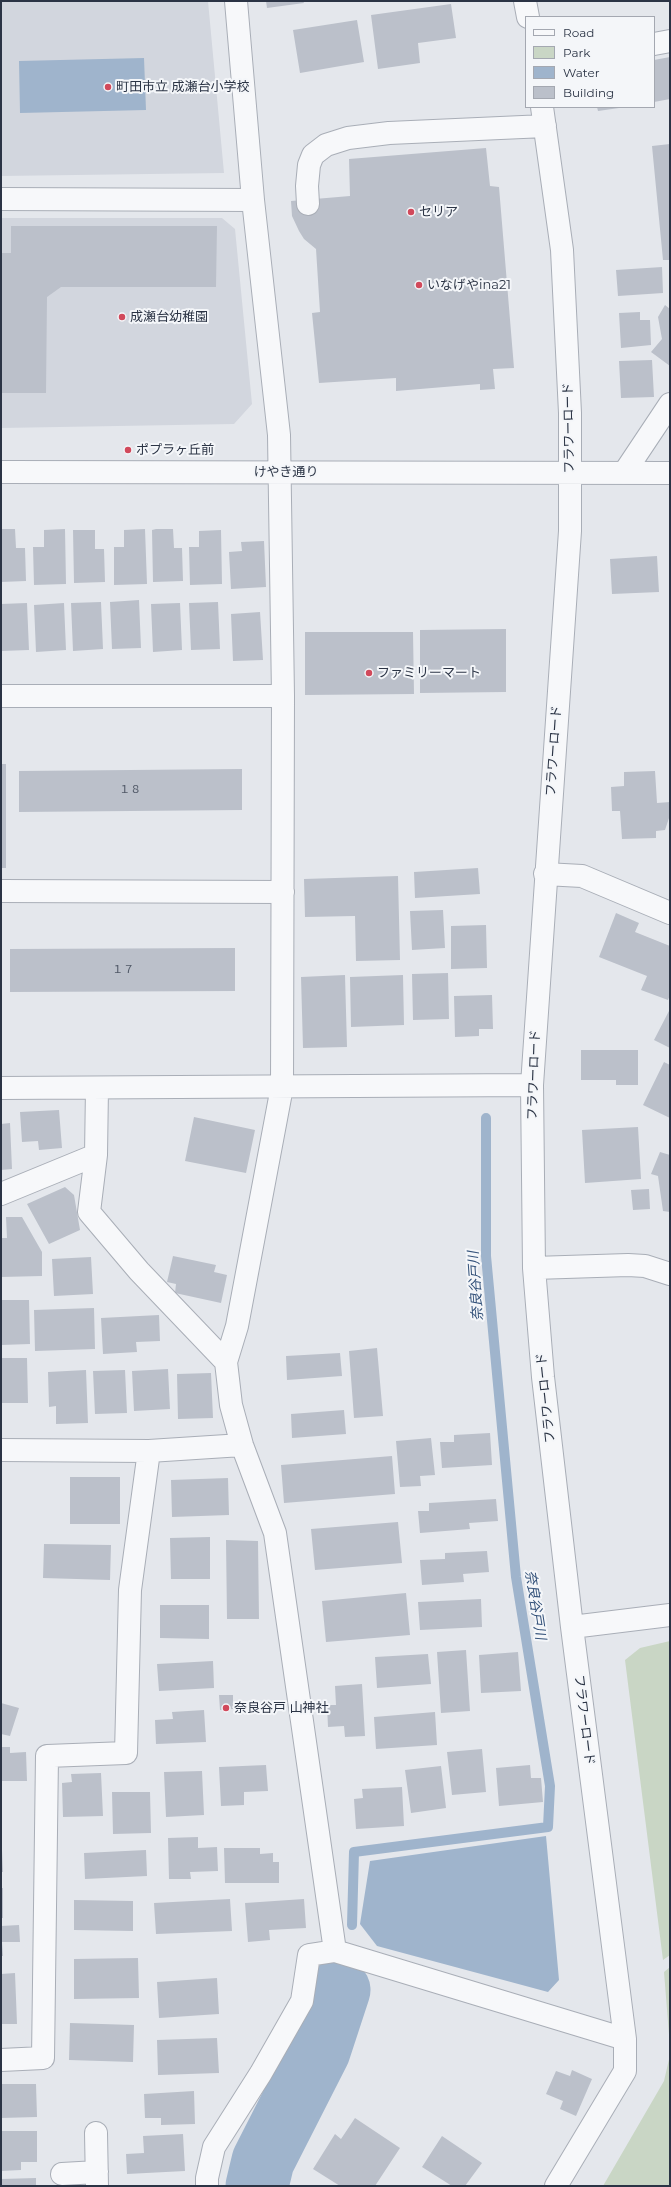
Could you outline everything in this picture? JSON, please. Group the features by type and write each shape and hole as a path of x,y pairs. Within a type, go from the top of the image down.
{"street":[{"path":"236,1 253,200 279,435 283,696 282,1087 237,1326 226,1362 231,1405 242,1445 275,1533 335,1951"},
{"path":"525,1 528,16"},
{"path":"655,44 670,41"},
{"path":"308,204 307,186 309,165 313,155 326,145 348,138 389,133 469,130 543,117"},
{"name":"フラワーロード","path":"543,117 562,250 570,413 570,531 545,874 532,1085 534,1268 543,1377 572,1627 625,2039 625,2071 556,2186"},
{"path":"1,199 253,200"},
{"path":"624,473 670,404"},
{"name":"けやき通り","path":"1,472 670,473"},
{"path":"1,696 283,696"},
{"path":"545,874 582,876 670,913"},
{"path":"1,890 283,892"},
{"path":"1,1088 532,1085"},
{"path":"97,1088 96,1155 89,1212 139,1271 226,1362"},
{"path":"1,1194 96,1155"},
{"path":"534,1268 628,1265 645,1266 670,1274"},
{"path":"1,1450 149,1451 242,1445"},
{"path":"1,2060 43,2058 47,1756 126,1753 130,1590 149,1451"},
{"path":"572,1627 670,1614"},
{"path":"207,2186 207,2178 214,2147 261,2074 302,2001 309,1955 335,1951 625,2039"},
{"path":"62,2174 97,2179 96,2133"}],"shaded area":[{"name":"町田市立 成瀬台小学校","path":"1,1 208,1 224,173 1,176"},
{"name":"成瀬台幼稚園","path":"1,218 222,218 235,229 252,404 234,424 1,428"}],"green space":[{"path":"670,1641 670,1955 663,1960 625,1660 640,1648"},
{"path":"670,1967 670,2047 664,1972"},
{"path":"670,2055 670,2186 603,2186 664,2081"}],"water":[{"path":"144,58 146,110 20,113 19,61"},
{"path":"546,1836 559,1980 548,1992 377,1946 360,1924 370,1861"}],"building":[{"path":"266,1 303,1 304,3 267,8"},
{"path":"451,4 456,38 418,43 420,63 378,69 371,15"},
{"path":"357,20 364,62 300,73 293,30"},
{"path":"670,57 670,99 655,102 655,60"},
{"path":"597,108 619,108 598,111"},
{"path":"670,144 670,260 663,260 652,146"},
{"path":"486,148 490,186 499,187 514,368 493,369 495,389 480,390 480,384 396,391 396,378 319,383 312,313 320,312 316,249 304,239 299,231 292,216 291,201 350,196 349,159"},
{"path":"11,226 217,226 216,287 61,287 47,297 46,393 1,393 1,253 11,253"},
{"path":"662,267 663,293 618,296 616,270"},
{"path":"665,305 670,309 670,366 651,352 662,339 658,317"},
{"path":"640,312 640,320 650,320 651,345 621,348 619,313"},
{"path":"652,360 654,397 621,398 619,361"},
{"path":"1,529 15,529 16,548 25,548 26,581 1,582"},
{"path":"65,529 66,584 34,585 33,547 44,547 44,530"},
{"path":"145,529 147,584 114,585 114,547 124,547 124,530"},
{"path":"173,529 174,548 182,548 183,581 153,582 152,530"},
{"path":"73,530 95,530 95,549 104,549 105,582 74,583"},
{"path":"221,530 222,584 190,585 189,547 199,547 199,531"},
{"path":"264,541 266,587 231,589 229,552 242,551 241,542"},
{"path":"657,556 659,592 612,594 610,559"},
{"path":"139,600 141,648 112,649 110,602"},
{"path":"101,602 103,649 73,651 71,603"},
{"path":"218,602 220,649 191,650 189,603"},
{"path":"27,603 29,650 1,651 1,604"},
{"path":"64,603 66,650 36,652 34,605"},
{"path":"180,603 182,650 153,652 151,604"},
{"path":"260,612 263,660 233,661 231,614"},
{"path":"506,629 506,692 420,693 420,630"},
{"path":"305,632 413,632 414,694 305,695"},
{"path":"1,764 6,764 6,868 1,868"},
{"path":"242,769 242,810 19,812 19,771"},
{"path":"655,771 657,803 670,802 670,815 665,830 656,831 656,838 622,839 620,811 612,811 611,787 624,786 624,772"},
{"path":"478,868 480,894 415,898 414,872"},
{"path":"398,876 400,960 356,961 355,916 305,917 304,879"},
{"path":"443,910 445,948 412,950 410,911"},
{"path":"616,913 639,923 635,932 670,946 670,995 668,1000 641,990 647,976 599,957"},
{"path":"486,925 487,968 451,969 451,926"},
{"path":"235,948 235,991 10,992 10,949"},
{"path":"448,973 449,1019 413,1020 412,974"},
{"path":"345,975 347,1047 303,1048 301,977"},
{"path":"403,975 404,1025 351,1027 350,977"},
{"path":"492,995 493,1029 479,1029 479,1036 455,1037 454,996"},
{"path":"670,1009 670,1048 654,1040"},
{"path":"581,1050 638,1050 638,1085 616,1085 616,1080 581,1080"},
{"path":"664,1062 670,1065 670,1118 643,1105"},
{"path":"59,1110 62,1148 39,1150 38,1141 22,1142 20,1112"},
{"path":"194,1117 255,1130 246,1173 185,1161"},
{"path":"10,1123 12,1169 1,1170 1,1124"},
{"path":"638,1127 641,1179 585,1183 582,1130"},
{"path":"660,1152 670,1155 670,1212 663,1211 658,1176 651,1174"},
{"path":"65,1187 74,1195 80,1230 49,1244 27,1204"},
{"path":"649,1189 650,1209 633,1210 631,1190"},
{"path":"6,1217 22,1217 42,1252 42,1276 1,1277 1,1238 7,1238"},
{"path":"173,1256 216,1265 214,1272 227,1275 221,1303 175,1293 176,1284 167,1282"},
{"path":"91,1257 93,1294 54,1296 52,1259"},
{"path":"1,1300 29,1300 30,1344 1,1345"},
{"path":"94,1308 95,1349 35,1351 34,1310"},
{"path":"159,1315 160,1341 136,1342 137,1352 103,1354 101,1318"},
{"path":"377,1348 383,1416 354,1418 349,1351"},
{"path":"340,1353 342,1376 287,1380 286,1356"},
{"path":"1,1358 27,1358 28,1403 1,1403"},
{"path":"168,1369 170,1409 134,1411 132,1371"},
{"path":"86,1370 88,1423 56,1424 56,1406 49,1407 48,1372"},
{"path":"125,1370 127,1413 95,1414 93,1371"},
{"path":"211,1373 213,1418 178,1419 177,1374"},
{"path":"344,1410 346,1434 292,1438 291,1414"},
{"path":"490,1433 492,1465 442,1468 440,1442 454,1442 454,1435"},
{"path":"431,1438 435,1475 420,1476 421,1486 400,1487 396,1441"},
{"path":"392,1456 395,1494 284,1503 281,1465"},
{"path":"70,1477 120,1477 120,1524 70,1524"},
{"path":"228,1478 229,1515 172,1517 171,1480"},
{"path":"496,1499 498,1521 469,1523 470,1529 420,1533 418,1511 429,1511 429,1503"},
{"path":"398,1522 402,1563 315,1570 311,1529"},
{"path":"210,1537 210,1579 171,1579 170,1538"},
{"path":"226,1540 258,1541 259,1619 227,1619"},
{"path":"44,1544 111,1545 110,1580 43,1578"},
{"path":"487,1551 489,1572 463,1574 464,1582 422,1585 420,1560 445,1559 445,1553"},
{"path":"406,1593 410,1635 326,1642 322,1601"},
{"path":"481,1599 482,1627 420,1630 418,1602"},
{"path":"160,1605 209,1605 209,1639 160,1638"},
{"path":"466,1650 470,1711 441,1713 437,1652"},
{"path":"518,1652 521,1691 481,1693 479,1655"},
{"path":"428,1654 431,1684 377,1688 375,1657"},
{"path":"213,1661 214,1688 159,1691 157,1664"},
{"path":"362,1684 365,1736 345,1737 344,1726 328,1727 327,1705 336,1705 335,1686"},
{"path":"219,1695 233,1695 233,1709 220,1710"},
{"path":"1,1703 19,1708 10,1736 1,1734"},
{"path":"204,1710 206,1742 156,1744 155,1720 173,1719 172,1712"},
{"path":"435,1712 437,1745 376,1749 374,1717"},
{"path":"1,1747 10,1747 10,1753 26,1752 27,1781 1,1781"},
{"path":"482,1749 486,1792 452,1795 447,1752"},
{"path":"266,1765 268,1791 244,1792 244,1805 221,1806 219,1767"},
{"path":"530,1765 531,1778 541,1778 543,1802 499,1806 496,1768"},
{"path":"441,1766 446,1808 411,1813 405,1770"},
{"path":"202,1771 204,1815 166,1817 164,1772"},
{"path":"101,1773 103,1816 63,1817 62,1783 72,1782 71,1774"},
{"path":"402,1787 404,1826 356,1829 354,1799 363,1798 362,1789"},
{"path":"112,1792 150,1792 151,1833 113,1834"},
{"path":"198,1837 198,1848 217,1847 218,1871 190,1872 191,1879 169,1879 168,1838"},
{"path":"224,1848 260,1848 260,1854 273,1853 273,1862 279,1862 279,1883 225,1883"},
{"path":"2,1850 3,1872 1,1872"},
{"path":"146,1850 147,1876 85,1879 84,1853"},
{"path":"1,1888 3,1888 3,1918 1,1918"},
{"path":"230,1899 232,1931 156,1934 154,1903"},
{"path":"304,1899 306,1928 269,1930 270,1940 248,1942 245,1903"},
{"path":"74,1900 133,1901 133,1931 74,1930"},
{"path":"19,1925 20,1942 2,1942 3,1956 1,1956 1,1926"},
{"path":"138,1958 139,1998 74,1999 74,1959"},
{"path":"15,1973 17,2024 1,2024 1,1974"},
{"path":"217,1978 219,2014 159,2018 157,1982"},
{"path":"70,2023 134,2025 133,2062 69,2060"},
{"path":"217,2038 219,2073 158,2075 157,2040"},
{"path":"572,2070 592,2079 576,2116 560,2109 563,2101 546,2094 556,2071 570,2076"},
{"path":"1,2084 36,2084 37,2117 1,2118"},
{"path":"194,2091 195,2124 161,2125 161,2118 145,2118 144,2094"},
{"path":"355,2118 400,2148 375,2186 340,2186 313,2169 335,2134 341,2139"},
{"path":"1,2131 37,2131 37,2162 21,2162 21,2170 1,2171"},
{"path":"183,2134 185,2171 127,2174 126,2154 144,2153 143,2136"},
{"path":"442,2136 482,2163 465,2186 452,2186 422,2167"},
{"path":"36,2178 36,2186 1,2186 1,2179"}],"waterway":[{"name":"奈良谷戸川","path":"352,1925 354,1852 548,1827 550,1786 516,1577 486,1256 486,1118"},
{"path":"257,2186 263,2161 319,2051 339,1990"}],"place":[{"name":"町田市立 成瀬台小学校","path":"108,87"},
{"name":"セリア","path":"411,212"},
{"name":"いなげやina21","path":"419,285"},
{"name":"成瀬台幼稚園","path":"122,317"},
{"name":"ポプラヶ丘前","path":"128,450"},
{"name":"ファミリーマート","path":"369,673"},
{"name":"奈良谷戸 山神社","path":"226,1708"}]}
